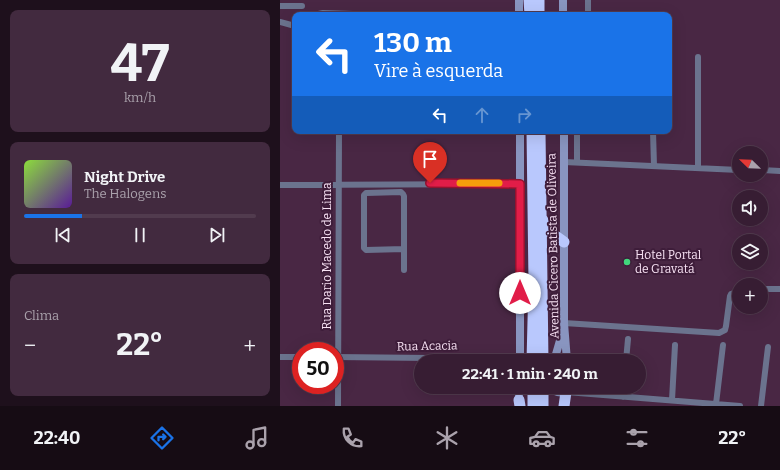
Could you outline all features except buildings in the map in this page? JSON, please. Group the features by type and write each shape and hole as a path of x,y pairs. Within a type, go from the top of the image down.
{"highway":[{"path":"529,0 530,12"},
{"path":"539,0 539,12"},
{"path":"532,134 534,282 532,354"},
{"path":"540,134 543,354"},
{"path":"540,214 550,232 564,242"},
{"path":"532,394 533,406"},
{"path":"543,394 543,406"}],"main road":[{"path":"519,0 519,12"},
{"path":"563,0 563,12"},
{"path":"520,134 520,354"},
{"name":"Avenida Cicero Batista de Oliveira","path":"564,134 564,323 566,354"},
{"path":"556,354 564,323"}],"street":[{"path":"588,0 588,12"},
{"path":"280,6 302,6"},
{"path":"280,22 292,25"},
{"path":"698,57 698,168"},
{"name":"Rua Dario Macedo de Lima","path":"337,342 339,134"},
{"path":"577,162 578,134"},
{"path":"653,134 654,166"},
{"path":"564,162 732,170"},
{"path":"768,170 780,171"},
{"path":"384,184 385,192"},
{"path":"280,185 520,184"},
{"path":"404,249 366,250 363,247 364,195 368,192 401,192 403,194 404,249 404,270"},
{"path":"768,288 780,289"},
{"path":"564,323 719,333 725,330 730,296 732,294"},
{"path":"627,354 628,340"},
{"path":"672,400 676,345"},
{"path":"716,404 723,345"},
{"path":"761,406 768,347"},
{"path":"280,357 292,357"},
{"name":"Rua Acacia","path":"344,357 414,358"},
{"name":"Rua Dario Macedo de Lima","path":"338,394 338,406"},
{"path":"566,398 623,397 740,406"}],"slow traffic":[{"path":"460,183 499,183"}],"place":[{"name":"Hotel Portal de Gravatá","path":"627,262"}],"route":[{"path":"430,183 520,184 520,293"}]}
